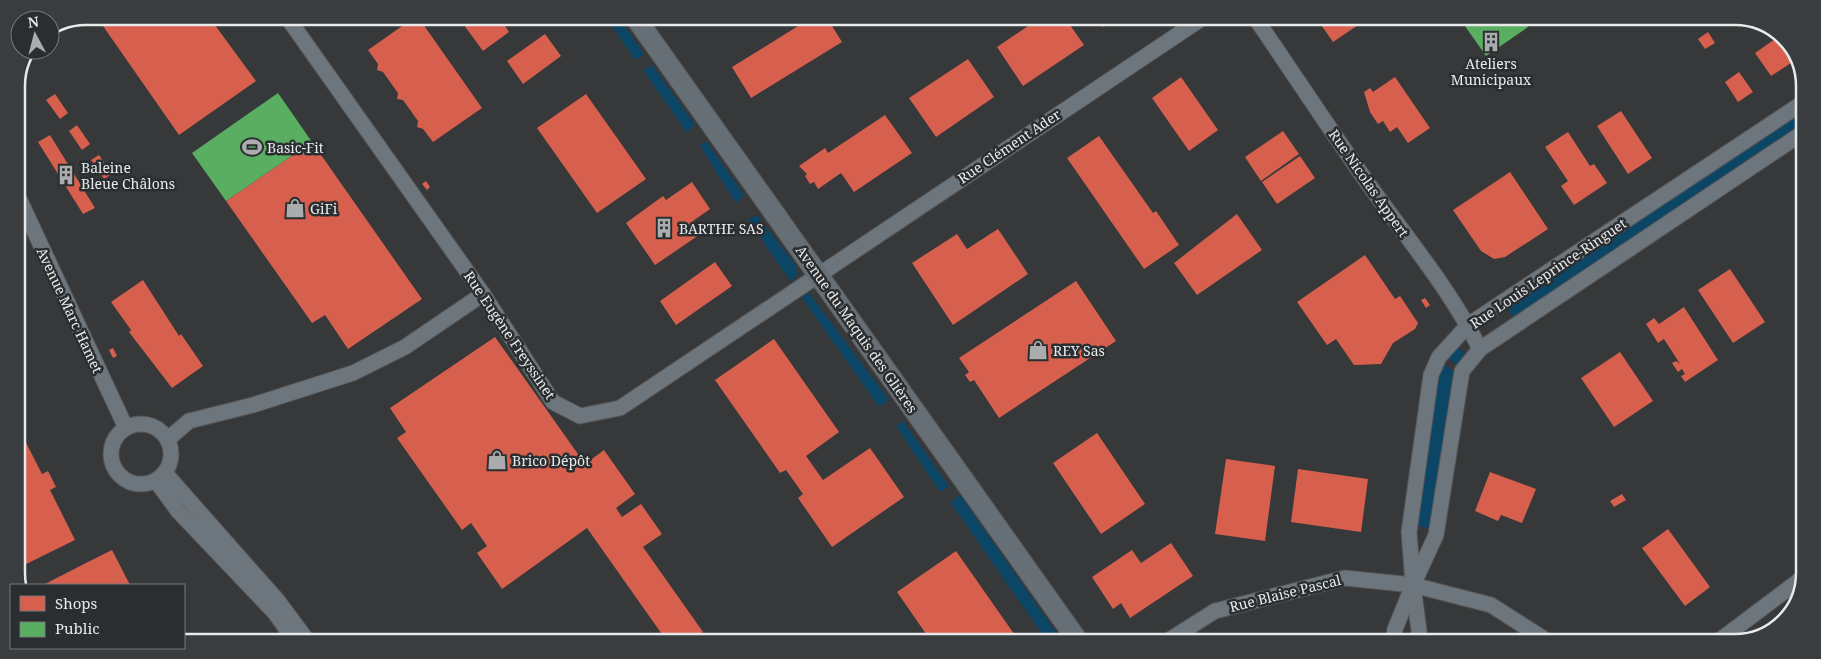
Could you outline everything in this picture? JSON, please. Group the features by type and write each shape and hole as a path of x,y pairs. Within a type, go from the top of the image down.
{"main road":[{"name":"Avenue du Maquis des Glières","path":"641,25 1073,634"}],"street":[{"name":"Rue Eugène Freyssinet","path":"293,25 484,294 553,402 580,416 620,408 818,274"},
{"name":"Rue Clément Ader","path":"818,274 1192,25"},
{"name":"Rue Nicolas Appert","path":"1260,25 1468,325 1480,349"},
{"name":"Rue Louis Leprince-Ringuet","path":"1419,634 1409,532 1431,375 1439,357 1468,325 1796,107"},
{"name":"Rue Louis Leprince-Ringuet","path":"1394,634 1413,585 1436,535 1462,370 1480,349 1796,137"},
{"name":"Avenue Marc Hamet","path":"25,211 126,428"},
{"path":"168,439 189,421 253,405 353,373 405,347 484,294"},
{"path":"144,423 162,432 168,439 172,456 160,477 135,484 125,480 112,464 110,454 112,443 126,428 144,423"},
{"path":"160,477 178,511 275,613 290,634"},
{"path":"160,477 278,601 303,634"},
{"name":"Rue Blaise Pascal","path":"1179,634 1215,611 1345,578 1413,585 1490,605 1536,634"},
{"path":"1728,634 1795,584"}],"shaded area":[{"path":"611,25 624,25 644,54 635,60"},
{"path":"652,65 695,125 687,133 643,70"},
{"path":"1796,113 1796,132 1516,321 1506,306"},
{"path":"706,141 744,195 736,203 700,146"},
{"path":"757,215 796,266 797,275 791,282 748,220"},
{"path":"809,293 889,400 879,407 802,298"},
{"path":"1460,348 1465,356 1460,367 1447,358"},
{"path":"1443,364 1456,373 1430,528 1415,526 1438,375"},
{"path":"903,421 949,486 940,492 896,426"},
{"path":"960,495 1057,634 1042,634 950,502"}],"building: Shops":[{"path":"102,25 215,25 256,81 179,135"},
{"path":"404,25 424,25 482,108 433,142 423,129 417,127 418,121 403,100 397,99 398,93 383,72 377,70 378,64 368,50"},
{"path":"464,25 504,25 509,32 483,51"},
{"path":"800,25 831,25 842,42 751,98 732,67"},
{"path":"1030,25 1070,25 1084,45 1023,86 997,47"},
{"path":"1321,25 1358,25 1333,42"},
{"path":"1708,32 1715,43 1705,49 1698,39"},
{"path":"545,34 561,56 523,84 507,61"},
{"path":"1774,40 1788,55 1791,63 1771,76 1755,53"},
{"path":"968,59 994,97 936,137 909,98"},
{"path":"1739,72 1753,92 1738,102 1725,82"},
{"path":"1181,77 1218,130 1189,151 1152,98"},
{"path":"1395,77 1430,128 1408,143 1397,127 1390,132 1383,121 1378,124 1370,112 1364,92 1370,88 1373,92"},
{"path":"55,94 68,113 60,119 46,100"},
{"path":"586,94 646,179 597,213 537,128"},
{"path":"1621,111 1652,158 1628,174 1597,126"},
{"path":"885,115 912,153 854,192 841,173 818,189 814,182 810,184 805,176 807,174 799,166 825,148 828,153"},
{"path":"77,125 90,144 82,150 69,131"},
{"path":"1283,131 1299,154 1261,181 1245,157"},
{"path":"1568,132 1590,166 1594,164 1607,183 1574,205 1561,186 1568,181 1545,147"},
{"name":"Baleine Bleue Châlons","path":"50,135 95,208 83,214 38,142"},
{"path":"1099,136 1153,213 1156,211 1179,245 1144,269 1067,158"},
{"path":"312,142 422,299 348,349 325,315 312,323 226,201"},
{"path":"99,155 112,174 104,179 91,160"},
{"path":"1300,156 1315,178 1277,204 1262,182"},
{"path":"1510,172 1548,229 1505,257 1494,259 1481,251 1453,210"},
{"path":"426,181 430,187 427,190 422,184"},
{"name":"BARTHE SAS","path":"692,182 710,209 693,221 702,233 655,265 626,223 663,196 666,200"},
{"path":"1237,214 1262,250 1197,295 1174,263"},
{"path":"998,229 1028,274 953,325 912,263 957,234 967,249"},
{"path":"1365,255 1395,299 1400,296 1418,323 1415,329 1393,343 1381,364 1354,365 1336,339 1327,345 1297,302"},
{"path":"715,262 732,286 676,325 660,301"},
{"path":"1730,269 1765,322 1733,343 1698,290"},
{"path":"143,280 179,336 181,334 203,366 172,388 129,332 131,330 111,302"},
{"name":"REY Sas","path":"1076,281 1116,341 999,418 974,380 970,382 965,375 969,372 959,358"},
{"path":"1425,298 1430,305 1426,308 1421,300"},
{"path":"1684,307 1718,360 1685,382 1681,376 1685,374 1682,369 1678,372 1672,363 1676,361 1680,364 1664,339 1658,343 1646,324 1654,318 1659,324"},
{"name":"Brico Dépôt","path":"495,337 585,464 604,450 635,494 616,508 622,517 641,504 662,534 643,547 703,632 700,634 662,634 587,528 502,589 477,553 487,546 471,523 462,530 397,438 406,432 390,408"},
{"path":"774,339 839,432 806,456 823,480 870,448 904,497 832,547 798,498 803,494 786,470 780,473 715,380"},
{"path":"113,348 117,356 113,358 109,350"},
{"path":"1620,352 1653,401 1614,427 1581,378"},
{"path":"1097,433 1145,504 1101,534 1053,463"},
{"path":"25,441 42,474 48,471 56,487 50,490 75,540 25,565"},
{"path":"1226,459 1275,466 1265,541 1215,534"},
{"path":"1298,469 1368,479 1361,532 1291,522"},
{"path":"1490,472 1536,489 1522,523 1501,515 1498,521 1475,511"},
{"path":"1622,494 1626,500 1614,507 1610,501"},
{"path":"1668,529 1710,587 1685,606 1642,548"},
{"path":"1171,543 1193,576 1130,618 1121,603 1113,609 1092,577 1132,550 1141,563"},
{"path":"112,550 129,584 45,584"},
{"path":"956,551 1014,634 926,634 897,592"}],"building: Public":[{"name":"Ateliers Municipaux","path":"1464,25 1527,25 1528,27 1486,56"},
{"name":"Basic-Fit","path":"278,93 312,142 226,201 192,153"}],"place":[{"name":"Ateliers Municipaux","path":"1491,42"},
{"name":"Basic-Fit","path":"252,147"},
{"name":"Baleine Bleue Châlons","path":"66,175"},
{"name":"GiFi","path":"295,208"},
{"name":"BARTHE SAS","path":"664,228"},
{"name":"REY Sas","path":"1038,350"},
{"name":"Brico Dépôt","path":"497,460"}]}
